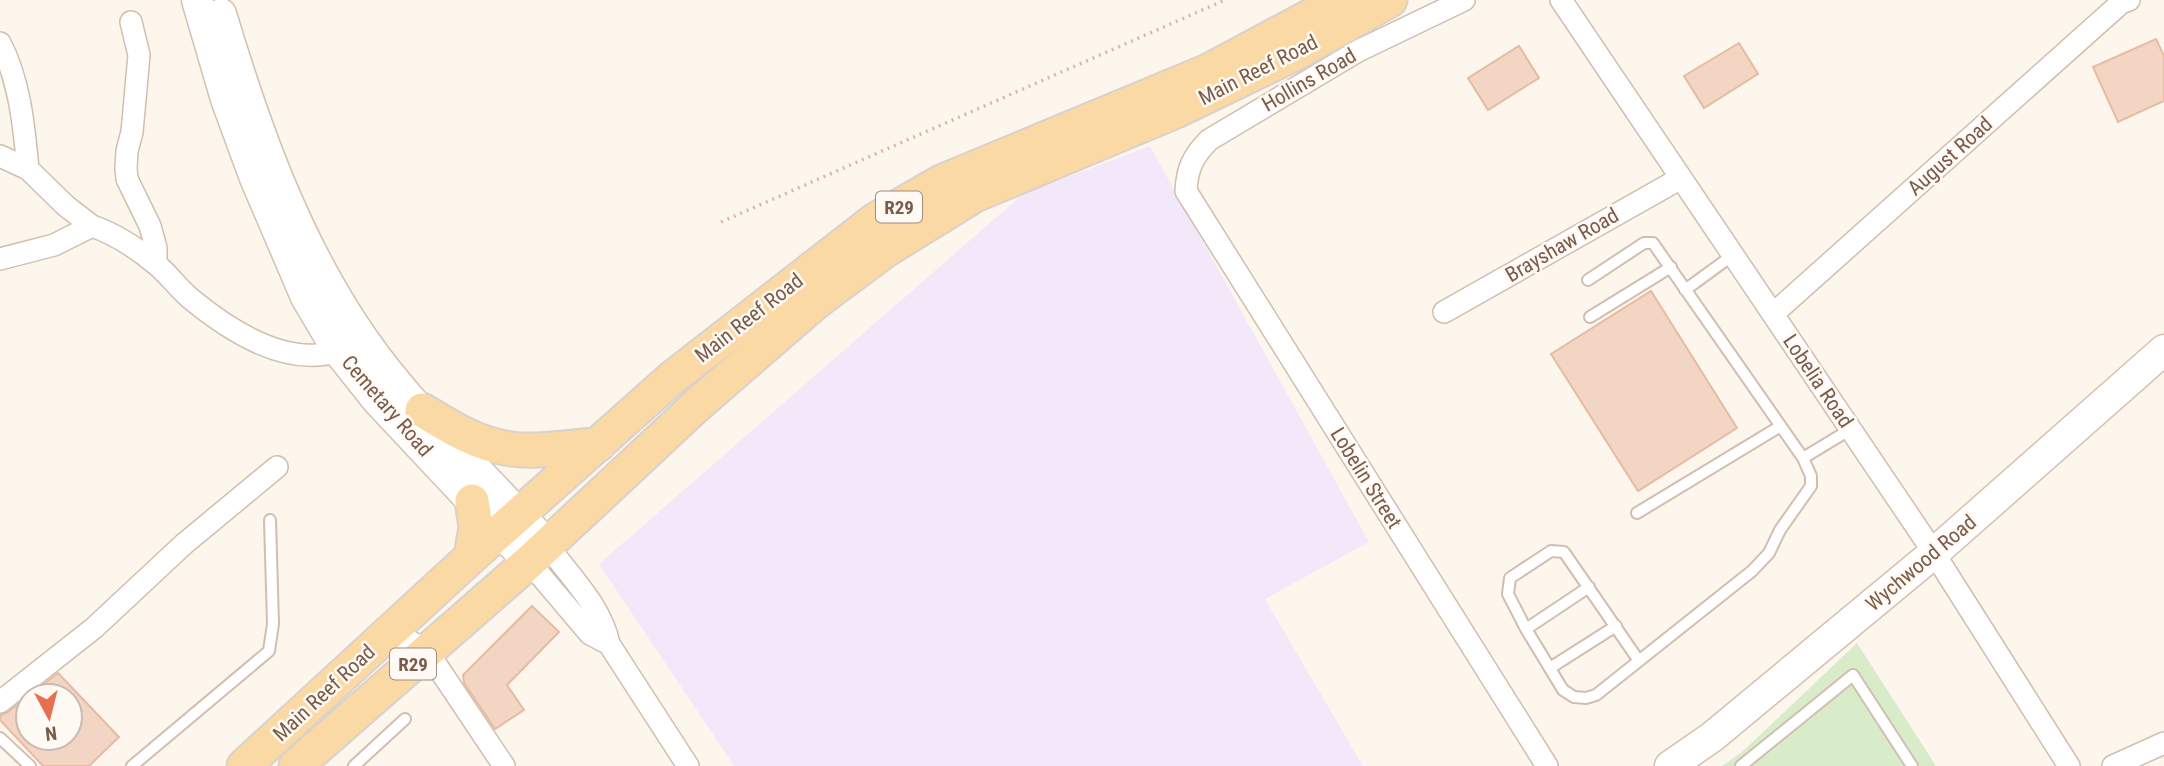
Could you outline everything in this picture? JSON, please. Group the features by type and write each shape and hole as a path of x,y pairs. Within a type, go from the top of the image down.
{"main road":[{"name":"Main Reef Road","path":"244,766 471,557 673,378 875,220 941,182 1208,71 1341,0"},
{"name":"Main Reef Road","path":"296,766 538,554 669,432 816,302 925,223 975,195 1176,111 1294,54 1390,0"},
{"path":"644,404 669,432"},
{"path":"422,410 462,433 488,444 513,450 598,445"},
{"path":"471,557 476,527 472,500"}],"street":[{"name":"Cemetary Road","path":"197,0 226,99 260,190 306,297 338,351 377,400 472,500 511,523"},
{"name":"Cemetary Road","path":"217,0 248,98 276,173 306,242 363,339 538,554 590,634 608,645 688,766"},
{"name":"Hollins Road","path":"1186,191 1186,175 1197,152 1218,134 1358,51 1464,0"},
{"name":"Lobelia Road","path":"1561,0 1934,553 2069,766"},
{"name":"August Road","path":"1773,314 2124,1"},
{"path":"131,22 139,55 132,132 127,151 127,179 150,226 156,248 156,264"},
{"path":"0,43 13,71 28,169"},
{"path":"0,156 28,169 66,206 92,226 110,232 156,264 189,298 221,321 259,342 299,356 325,356 338,351"},
{"name":"Brayshaw Road","path":"1444,313 1681,177"},
{"name":"Lobelin Street","path":"1186,191 1547,766"},
{"path":"0,259 54,245 92,226"},
{"name":"Wychwood Road","path":"1670,766 1712,737 1934,553 2164,350"},
{"path":"0,702 93,628 184,544 277,467"},
{"path":"382,639 411,642 427,652 504,766"},
{"path":"2113,766 2164,743"}],"lane":[{"path":"1588,280 1648,242 1657,247 1803,458 1811,476 1811,485 1780,530 1769,552 1752,571 1639,661 1596,695 1586,698 1563,690 1507,594 1510,578 1551,551 1559,550 1571,559 1639,661"},
{"path":"1685,290 1733,255"},
{"path":"1590,317 1671,267"},
{"path":"1637,513 1779,427"},
{"path":"1803,458 1851,429"},
{"path":"132,766 268,651 273,624 270,520"},
{"path":"1526,629 1589,587"},
{"path":"1550,668 1616,626"},
{"path":"1741,766 1853,675 1912,766"},
{"path":"354,766 405,719"},
{"path":"0,738 30,766"}],"path":[{"path":"721,222 1225,0"}],"shaded area":[{"path":"1150,146 1369,542 1265,599 1363,766 734,766 599,564 1023,194"}],"green space":[{"path":"1857,643 1936,766 1722,766 1742,752"}],"building":[{"path":"2156,39 2164,56 2164,101 2118,122 2093,67"},
{"path":"1739,43 1758,74 1704,108 1684,76"},
{"path":"1519,46 1539,78 1488,110 1468,78"},
{"path":"1651,291 1737,428 1638,491 1551,354"},
{"path":"532,606 559,632 507,685 524,710 495,729 464,683 463,675"},
{"path":"58,673 67,682 47,682"},
{"path":"84,700 119,737 89,766 43,766 30,752 84,752"},
{"path":"14,708 14,735 0,720 1,715"}]}
